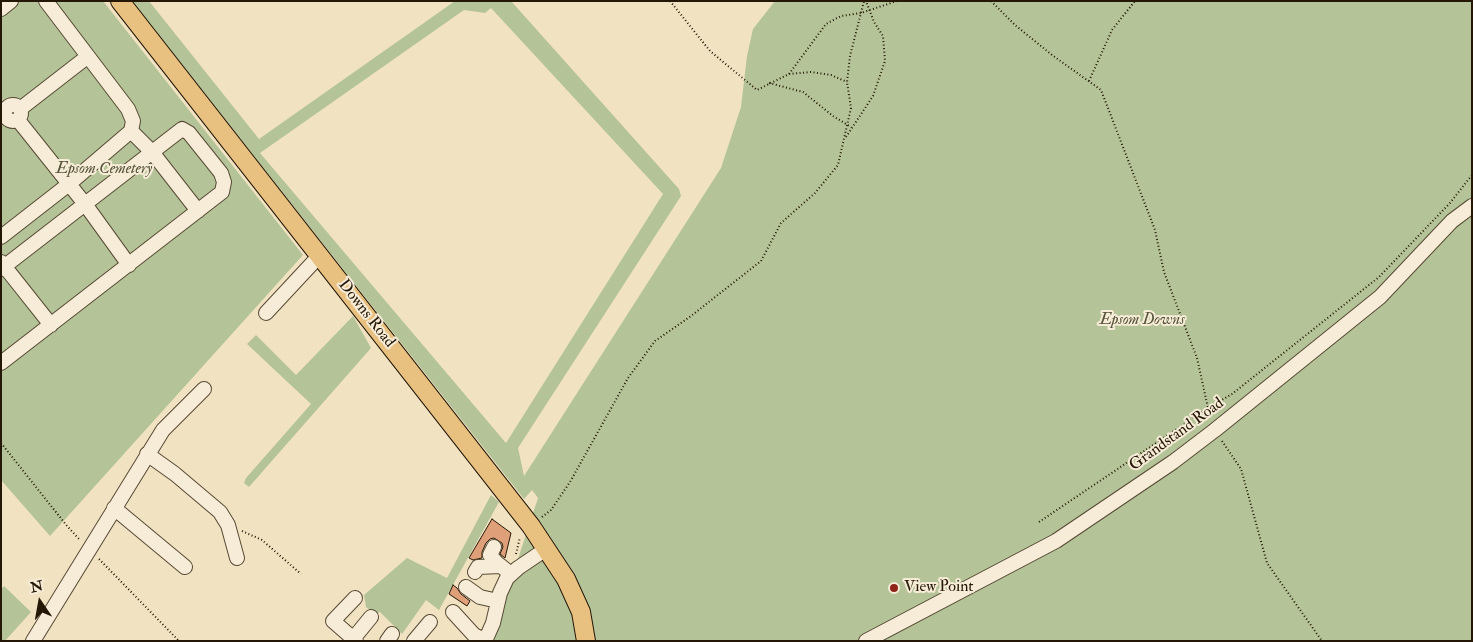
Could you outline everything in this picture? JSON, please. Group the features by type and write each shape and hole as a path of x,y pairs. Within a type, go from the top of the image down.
{"main road":[{"name":"Downs Road","path":"120,1 531,526 566,579 581,612 586,641"}],"street":[{"path":"1,9 11,1"},
{"path":"1,237 69,184 132,131 133,121 128,109 46,1"},
{"path":"87,57 9,114 85,204 128,265"},
{"path":"1,364 222,192 224,182 221,173 189,132 182,130 2,265 51,325"},
{"path":"132,131 152,152 198,211"},
{"name":"Grandstand Road","path":"866,641 1056,541 1174,462 1380,297 1452,221 1472,206"},
{"path":"266,313 320,255"},
{"path":"33,641 163,430 204,389"},
{"path":"147,454 220,512 228,525 237,558"},
{"path":"114,508 185,568"},
{"path":"494,547 490,555 510,569"},
{"path":"475,572 478,567 510,569 546,549"},
{"path":"453,612 474,635 485,641 493,624 498,601 510,569"},
{"path":"466,587 480,596 498,601"},
{"path":"355,598 333,621 354,640 371,617"},
{"path":"414,641 430,622"}],"path":[{"path":"670,1 710,52 757,90 788,74 811,72 831,75 848,82"},
{"path":"845,138 873,96 885,61 883,36 874,22 865,1"},
{"path":"510,569 523,532 551,510 570,482 628,378 655,340 691,316 762,261 781,223 815,193 838,165 851,108 848,82 850,56 865,1"},
{"path":"788,74 826,24 841,16 861,13 897,1"},
{"path":"991,1 1015,25 1052,55 1101,90 1155,230 1164,272 1197,358 1215,430 1241,469 1267,562 1322,641"},
{"path":"1089,81 1112,30 1135,1"},
{"path":"769,83 803,92 847,126 851,127"},
{"path":"1039,522 1208,408 1232,394 1379,277 1450,204 1472,175"},
{"path":"228,525 262,540 301,574"}],"green space":[{"name":"Epsom Cemetery","path":"1,1 103,1 303,255 50,536 1,480"},
{"name":"Epsom Downs","path":"132,1 149,1 259,139 455,1 511,1 679,189 681,196 518,448 524,476 721,168 741,107 747,56 753,29 775,1 1472,1 1472,641 491,641 538,498 532,490 524,499","holes":["491,8 663,194 506,443 260,153 464,10 485,13"]},
{"path":"353,316 371,348 249,487 244,483 246,478 311,404 247,344 256,335 296,375"},
{"path":"491,495 499,502 439,610 426,600 402,634 380,612 375,614 366,607 364,595 407,558 447,578"},
{"path":"4,586 31,612 5,641 1,641 1,590"}],"building":[{"path":"492,519 511,533 505,558 500,554 503,547 502,543 494,538 486,543 482,552 482,558 473,560 469,558"},
{"path":"453,585 470,601 467,606 449,594"}],"place":[{"name":"View Point","path":"894,588"}]}
